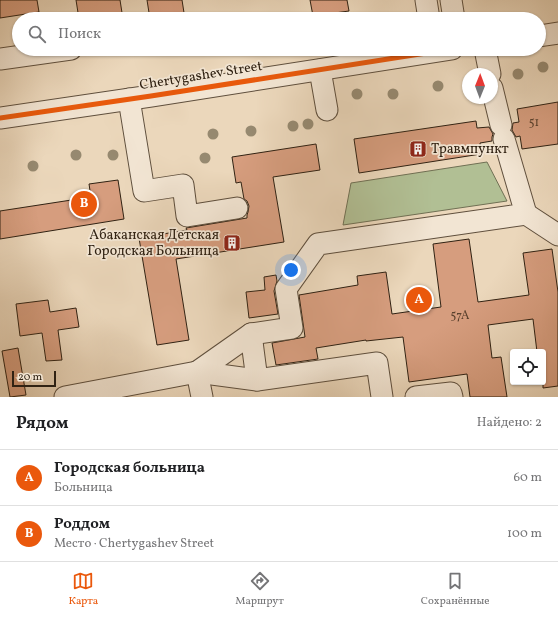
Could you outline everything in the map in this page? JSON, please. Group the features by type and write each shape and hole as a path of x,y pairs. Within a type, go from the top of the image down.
{"street":[{"path":"426,0 428,12"},
{"path":"451,0 453,12"},
{"path":"546,35 558,33"},
{"path":"0,59 21,56"},
{"name":"Chertygashev Street","path":"0,118 404,56"},
{"path":"486,56 489,68"},
{"path":"320,70 327,110"},
{"path":"129,99 144,191 183,185 188,216 237,208"},
{"path":"496,104 526,214 558,235"},
{"path":"197,372 251,334 292,328 286,289 318,244 526,214"},
{"path":"251,334 257,380"},
{"path":"65,397 197,372 257,380 377,363 382,397"},
{"path":"197,372 202,397"},
{"path":"416,397 451,393 452,397"}],"green space":[{"path":"487,162 507,201 343,225 351,183"}],"building":[{"path":"0,0 37,0 39,12 12,12 12,16 0,18"},
{"path":"76,0 120,0 122,12 78,12"},
{"path":"147,0 182,0 184,12 149,12"},
{"path":"310,0 347,0 349,11 342,12 312,12"},
{"path":"558,102 558,144 522,149 520,136 516,137 512,130 513,123 519,122 517,109"},
{"name":"Травмпункт","path":"476,121 477,128 489,127 493,134 492,141 480,143 481,154 359,173 354,139"},
{"name":"Абаканская Детская Городская Больница","path":"316,144 320,170 273,177 284,242 176,259 189,340 157,345 139,238 187,230 186,228 247,218 249,206 247,201 244,199 241,182 236,183 232,157"},
{"path":"118,180 124,219 0,239 0,211 91,197 89,184"},
{"path":"469,239 478,302 529,295 523,253 552,249 558,292 558,386 543,388 543,385 546,385 546,349 537,349 533,319 488,325 492,358 501,357 507,397 470,397 467,374 409,382 403,337 366,340 316,348 318,359 276,365 272,343 305,337 299,295 358,285 357,276 386,272 392,314 441,307 433,244"},
{"path":"276,275 277,281 274,291 278,314 249,318 246,292 265,290 264,277"},
{"path":"48,300 50,312 76,308 79,327 58,330 62,360 46,361 42,333 20,336 16,304"},
{"path":"18,348 26,395 10,397 2,351"}],"cycle path":[{"path":"0,118 407,56"}],"place":[{"name":"Травмпункт","path":"418,149"},
{"name":"Роддом","path":"84,204"},
{"name":"Абаканская Детская Городская Больница","path":"232,243"},
{"name":"Городская больница","path":"419,300"}]}
